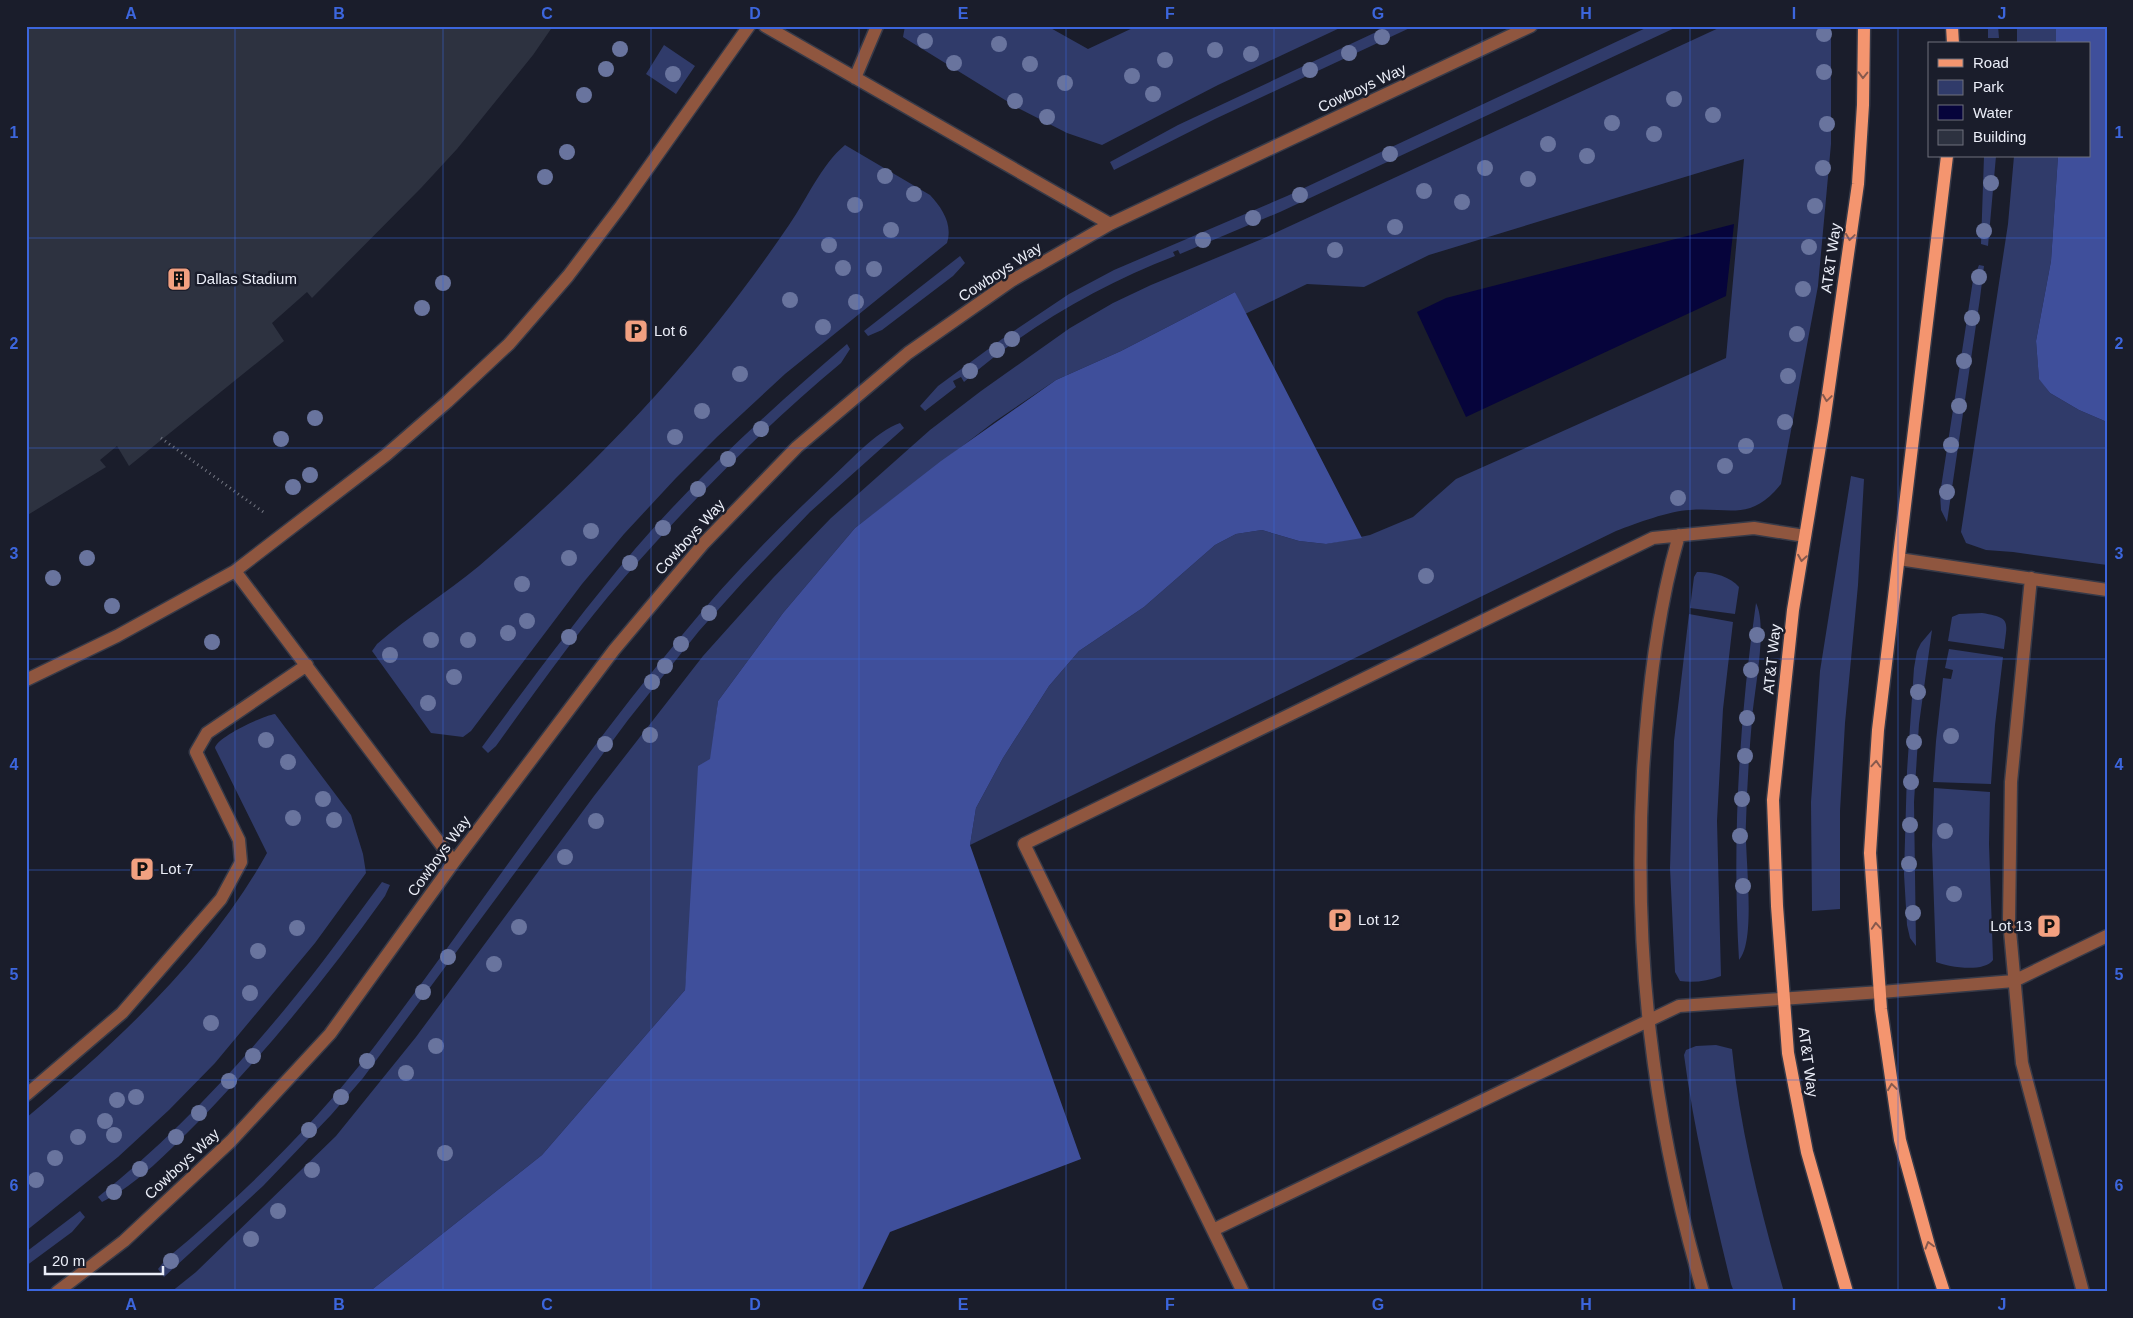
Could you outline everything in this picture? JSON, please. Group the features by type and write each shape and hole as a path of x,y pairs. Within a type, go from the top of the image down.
{"main road":[{"name":"AT&T Way","path":"1847,1292 1807,1152 1788,1053 1777,906 1773,800 1793,610 1858,184 1863,105 1864,26"},
{"path":"1952,26 1953,42"},
{"path":"1944,1292 1900,1140 1881,1009 1870,853 1878,730 1947,158"}],"street":[{"path":"26,680 117,636 235,571 386,455 448,402 509,344 568,276 621,206 749,26"},
{"path":"765,26 1110,224"},
{"path":"855,78 877,26"},
{"name":"Cowboys Way","path":"57,1292 124,1241 224,1147 330,1034 454,862 614,650 704,543 797,447 916,348 1011,281 1110,224 1531,26"},
{"path":"1243,1292 1024,844 1653,538 1754,528 1805,536"},
{"path":"1679,535 1668,573 1654,653 1645,733 1640,814 1640,894 1643,975 1652,1055 1666,1146 1686,1236 1703,1292"},
{"path":"1899,559 2107,590"},
{"path":"235,571 454,862"},
{"path":"2031,578 2011,782 2009,920 2022,1064 2083,1292"},
{"path":"26,1095 122,1013 221,899 241,862 239,840 196,752 207,733 307,666"},
{"path":"1213,1230 1679,1006 2014,981 2107,936"}],"path":[{"path":"161,438 289,530"}],"green space":[{"path":"905,26 1047,26 1088,49 1137,26 1344,26 1218,85 1102,145 1067,133 1018,108 903,37"},
{"path":"1389,26 1414,26 1215,119 1114,170 1110,162 1178,125"},
{"path":"1650,26 1679,26 1280,212 1180,254 1178,250 1173,252 1175,256 1119,280 1064,310 987,362 964,382 961,377 953,381 956,387 925,411 920,406 938,386 1002,339 1069,294 1114,270 1287,196"},
{"path":"1723,26 1831,26 1831,144 1818,286 1781,484 1770,496 1760,504 1750,508 1739,510 1682,511 1653,518 1616,531 970,845 976,808 1003,758 1049,686 1079,651 1144,607 1215,545 1236,534 1262,530 1299,541 1326,544 1370,535 1413,517 1456,479 1726,358 1744,159 1429,255 1364,287 1307,284 1245,314 1235,292 1121,351 1056,380 994,422 855,528 783,613 718,701 689,940 685,990 542,1155 369,1292 171,1292 196,1272 336,1136 416,1037 594,796 703,656 773,578 831,518 930,430 1070,328 1113,303 1151,285 1262,239"},
{"path":"1988,26 1998,26 1999,38 1988,38"},
{"path":"2017,26 2056,26 2056,42 2017,42"},
{"path":"664,45 695,66 676,94 646,74"},
{"path":"845,145 930,195 939,205 945,217 949,229 947,243 785,374 676,478 624,534 582,584 471,731 463,737 431,733 372,651 389,634 479,566 504,544 554,499 649,403 687,360 761,265 789,225 821,172"},
{"path":"1984,158 1996,158 1988,246 1981,244"},
{"path":"2014,158 2058,158 2051,261 2036,341 2039,378 2050,393 2079,410 2107,422 2107,565 1986,550 1966,543 1961,532 2008,224"},
{"path":"960,256 965,263 953,276 882,330 868,336 864,331"},
{"path":"1979,265 1984,266 1947,522 1941,510 1940,494 1973,280"},
{"path":"847,344 850,349 841,363 728,466 624,578 574,639 496,746 488,753 482,747 557,647 635,549 710,468"},
{"path":"900,423 904,428 810,512 699,631 628,720 363,1078 331,1115 263,1186 164,1277 158,1269 166,1259 276,1159 351,1076 413,995 603,735 700,614 770,537 852,458 881,433"},
{"path":"1851,476 1864,479 1858,585 1845,723 1840,811 1840,909 1812,911 1811,802 1820,671"},
{"path":"1697,572 1720,575 1731,580 1739,587 1735,614 1690,608 1694,577"},
{"path":"1756,603 1761,627 1761,643 1752,720 1747,796 1746,836 1749,916 1744,950 1739,960 1736,871 1738,781 1745,692"},
{"path":"1982,613 1999,617 2005,622 2004,649 1948,641 1952,617 1959,614"},
{"path":"1689,614 1733,622 1723,709 1717,821 1721,976 1690,982 1680,981 1675,972 1670,868 1674,741"},
{"path":"1932,630 1919,724 1914,802 1916,946 1910,938 1907,925 1904,874 1907,771 1914,668 1917,651"},
{"path":"1949,649 2003,657 1995,725 1991,784 1933,782 1943,678 1951,679 1953,670 1945,668"},
{"path":"275,714 351,815 363,854 366,873 315,943 215,1063 169,1110 118,1157 26,1231 26,1118 94,1059 159,996 218,927 244,891 267,853 215,748 223,738 231,733"},
{"path":"1934,788 1990,792 1989,844 1993,960 1988,964 1974,968 1949,966 1936,962 1932,845"},
{"path":"382,882 390,885 385,896 319,984 248,1068 198,1122 153,1166 128,1186 102,1202 98,1197 173,1131 242,1059 310,978"},
{"path":"1716,1045 1732,1049 1740,1110 1752,1171 1784,1292 1734,1292 1731,1284 1699,1141 1684,1055 1686,1050 1696,1046"},
{"path":"80,1211 85,1217 72,1232 26,1266 26,1252"}],"shaded area":[{"path":"2056,26 2107,26 2107,422 2079,410 2050,393 2039,379 2036,341 2051,261 2058,158 2090,158 2090,42 2056,42"},
{"path":"1235,292 1362,538 1326,544 1299,541 1262,530 1236,534 1215,545 1144,607 1079,651 1049,686 1003,758 976,808 970,845 1081,1159 890,1232 861,1292 369,1292 542,1155 685,990 698,766 710,759 718,701 783,613 855,528 941,461 1056,380 1121,351"}],"water":[{"path":"1734,224 1726,296 1466,417 1417,312 1446,298"}],"building":[{"name":"Dallas Stadium","path":"26,26 553,26 533,55 457,149 421,188 312,298 307,292 272,323 284,341 129,466 117,446 100,460 106,467 26,516"}],"place":[{"name":"Dallas Stadium","path":"179,279"},
{"name":"Lot 6","path":"636,331"},
{"name":"Lot 7","path":"142,869"},
{"name":"Lot 12","path":"1340,920"},
{"name":"Lot 13","path":"2049,926"}]}
